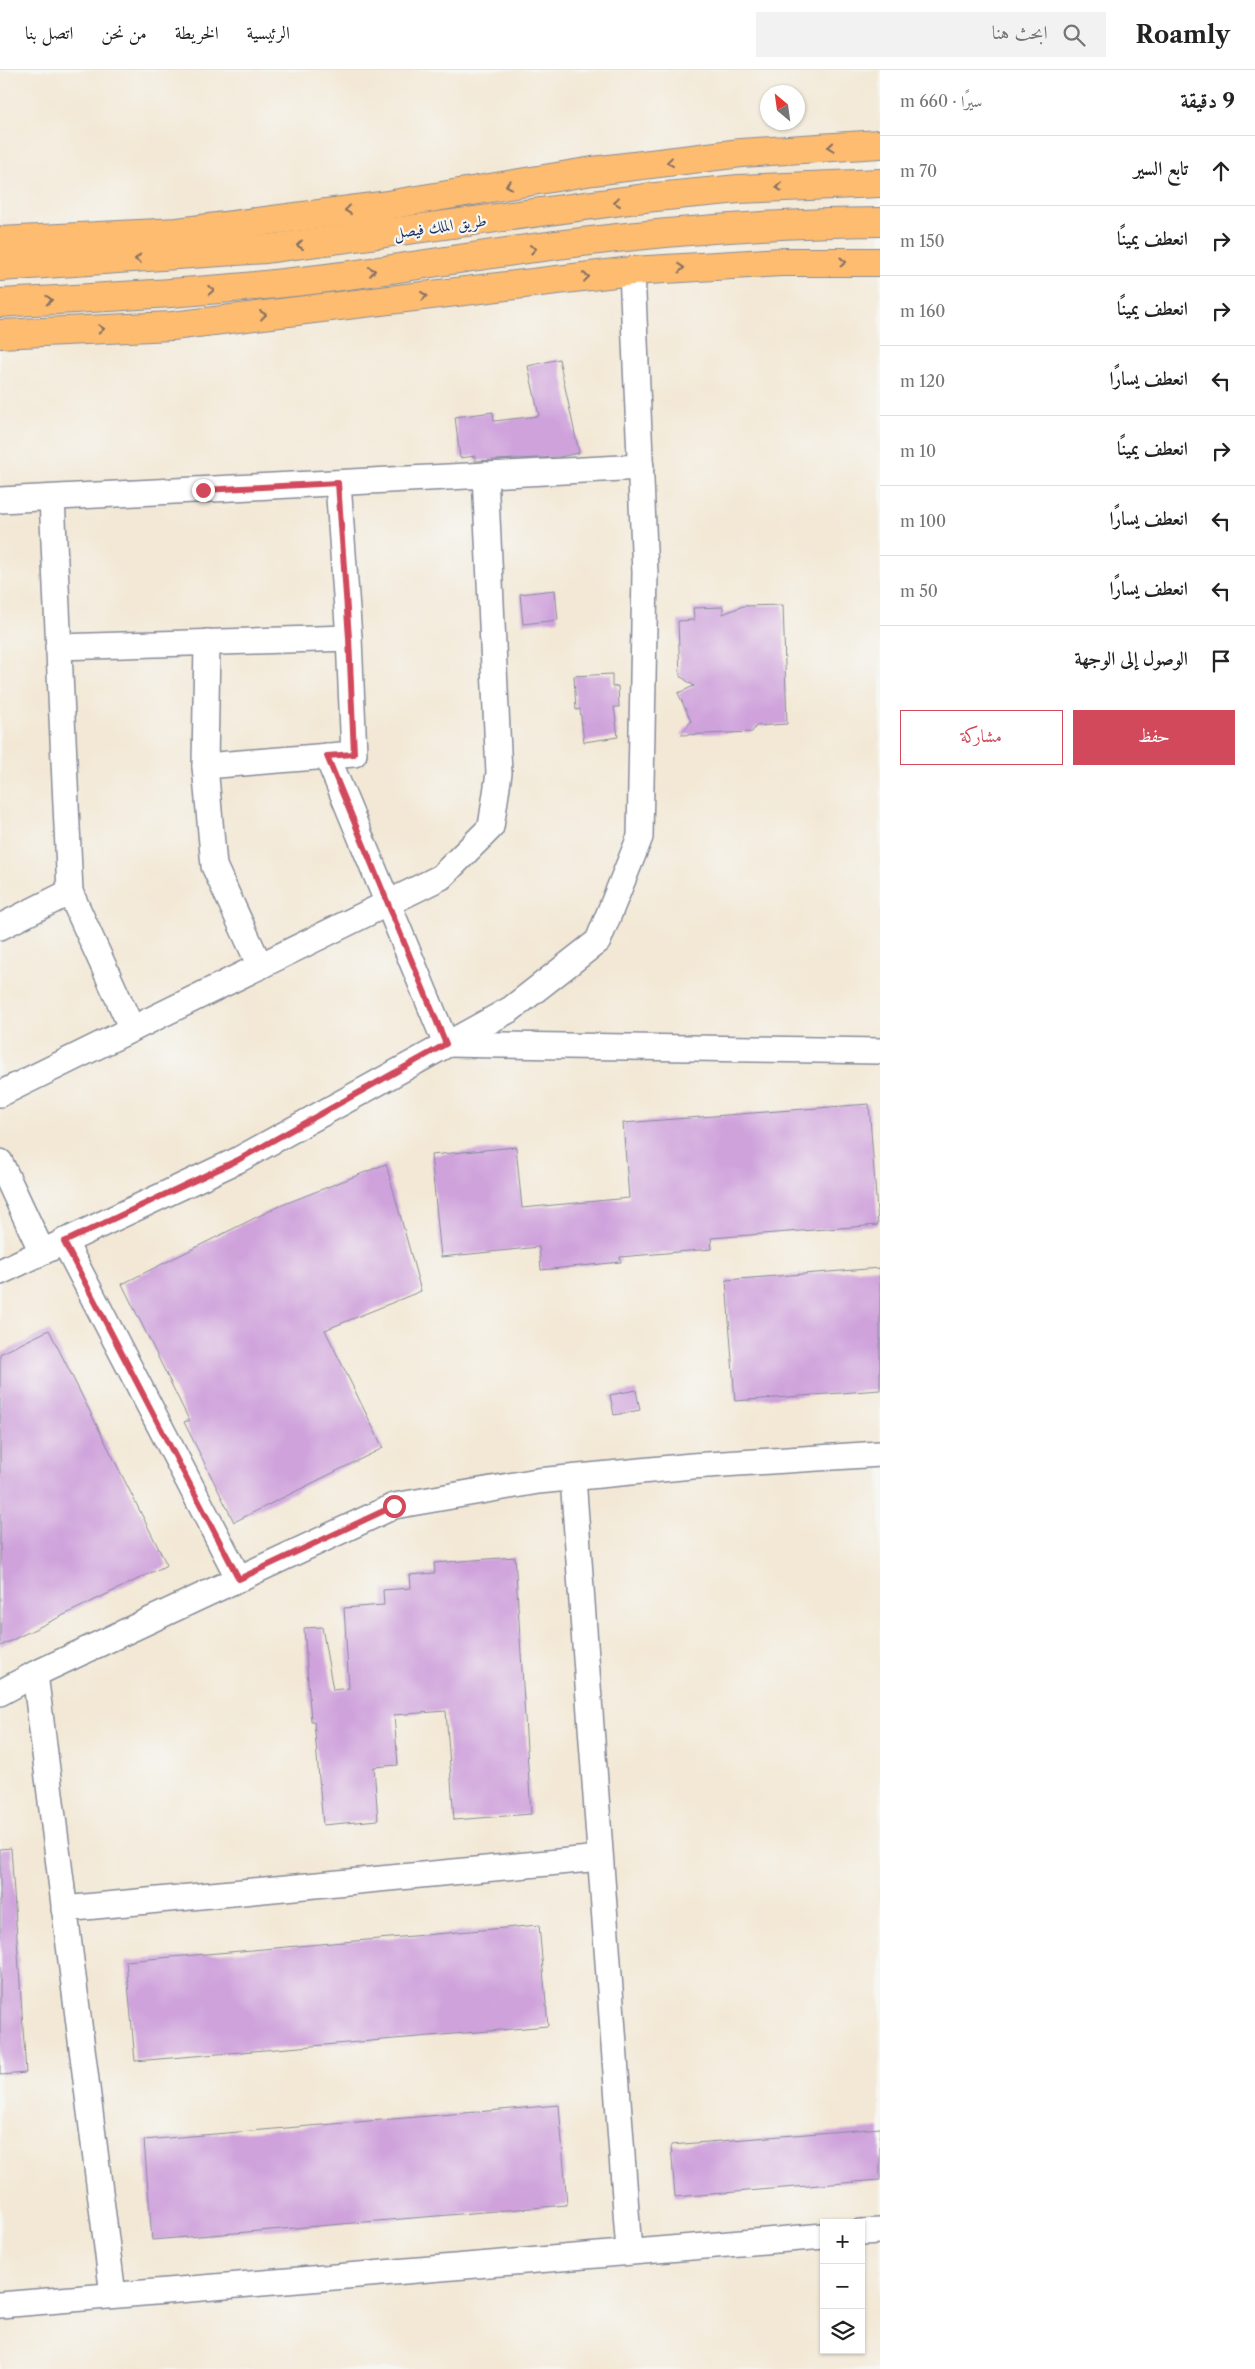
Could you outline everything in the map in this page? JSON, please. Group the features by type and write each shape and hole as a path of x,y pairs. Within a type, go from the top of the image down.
{"main road":[{"path":"0,241 178,232 382,206 592,171 741,153 880,144"},
{"name":"طريق الملك فيصل","path":"0,267 169,258 266,249 645,198 749,189 880,183"},
{"path":"0,303 235,288 320,279 565,244 679,231 794,223 880,222"},
{"path":"0,334 172,326 632,271 782,262 880,262"}],"street":[{"path":"0,1272 238,1160 511,1009 598,941 640,837 646,573 632,271"},
{"path":"0,500 641,467"},
{"path":"0,1094 441,878 491,827 499,773 486,475"},
{"path":"205,766 354,754 349,638 338,483"},
{"path":"52,498 70,892 132,1029"},
{"path":"58,647 349,638"},
{"path":"206,642 205,766 214,866 260,966"},
{"path":"327,756 446,1044"},
{"path":"0,927 70,892"},
{"path":"446,1044 880,1051"},
{"path":"0,1162 53,1247 239,1579"},
{"path":"0,1693 35,1674 394,1506 538,1481 692,1466 880,1454"},
{"path":"573,1478 629,2252"},
{"path":"35,1674 113,2295"},
{"path":"64,1909 600,1858"},
{"path":"865,2232 880,2231"},
{"path":"0,2305 820,2236"}],"building":[{"path":"559,359 579,453 559,457 475,461 475,456 460,458 455,417 493,412 494,421 539,416 528,366"},
{"path":"555,590 558,620 523,624 520,594"},
{"path":"783,605 787,724 756,726 752,732 681,735 691,721 678,693 694,686 680,676 678,621 694,620 693,608 723,607 723,614 743,606"},
{"path":"612,674 612,687 618,686 619,707 614,707 618,737 584,742 580,709 576,710 574,676"},
{"path":"869,1104 878,1225 711,1238 712,1249 620,1257 621,1262 541,1270 539,1247 441,1257 431,1155 516,1147 522,1208 629,1198 623,1123"},
{"path":"386,1164 421,1291 325,1330 383,1448 234,1522 184,1422 189,1420 122,1284 277,1207"},
{"path":"880,1268 880,1390 735,1401 726,1280"},
{"path":"49,1330 167,1565 0,1646 0,1354"},
{"path":"636,1390 640,1410 614,1415 610,1395"},
{"path":"515,1557 531,1814 454,1820 446,1711 394,1715 398,1765 374,1767 378,1820 323,1825 314,1721 311,1721 304,1628 322,1627 333,1690 349,1688 344,1608 384,1605 383,1590 411,1588 410,1575 435,1573 434,1563"},
{"path":"11,1848 26,2073 0,2075 0,1849"},
{"path":"539,1925 548,2026 135,2061 126,1961"},
{"path":"559,2105 567,2205 152,2240 144,2140"},
{"path":"880,2128 880,2180 675,2197 671,2145"}],"route":[{"path":"203,490 338,483 349,638 354,754 327,756 446,1044 238,1160 64,1242 239,1579 394,1506"}]}
